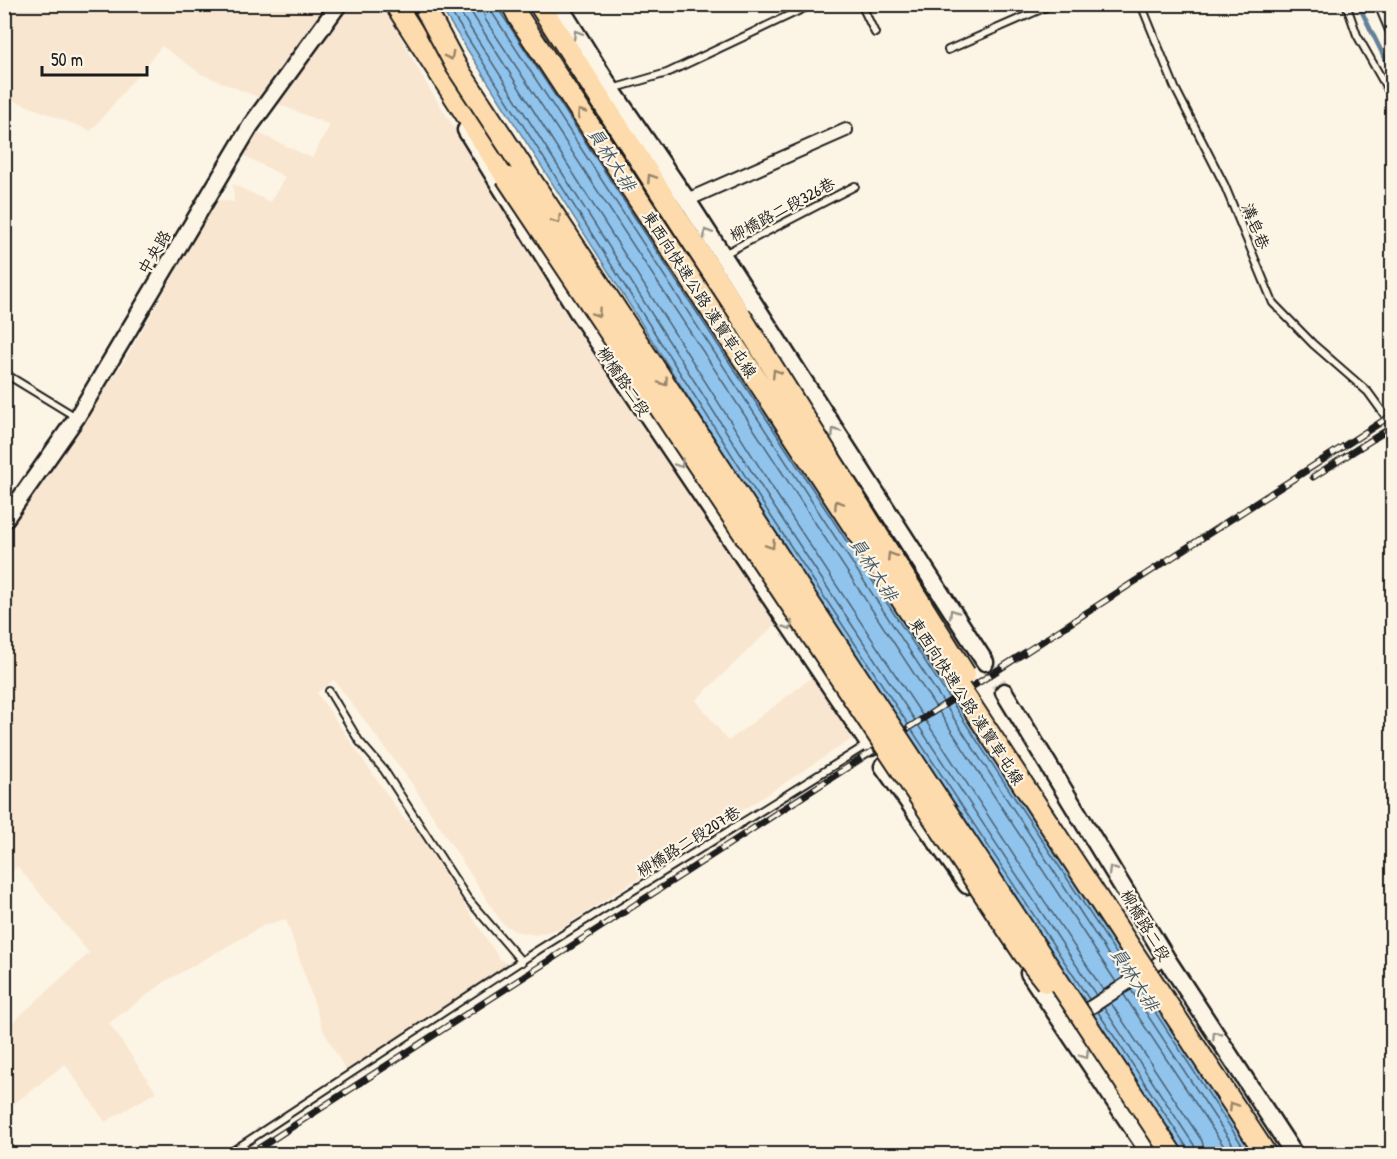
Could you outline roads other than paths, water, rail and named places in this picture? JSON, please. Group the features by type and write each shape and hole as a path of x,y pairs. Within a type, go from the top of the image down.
{"highway":[{"path":"394,4 506,177 1024,954 1041,977 1079,1006"},
{"path":"423,4 456,66 1079,1006 1172,1155"},
{"name":"東西向快速公路 漢寶草屯線","path":"512,4 525,28 1266,1155"},
{"path":"539,4 740,315 1077,852 1105,912"}],"main road":[{"name":"柳橋路二段","path":"394,4 479,154 578,312 870,746"},
{"path":"558,4 611,89 687,200 985,662"},
{"name":"柳橋路二段","path":"1004,692 1166,958 1294,1155"},
{"path":"883,766 1065,1024 1150,1155"}],"street":[{"name":"中央路","path":"4,520 77,417 251,125 339,4"},
{"path":"1381,4 1392,30"},
{"path":"687,200 846,130"},
{"path":"1065,1024 1079,1006 1141,975 1166,958"}],"lane":[{"path":"611,89 667,73 813,4"},
{"path":"861,4 875,33"},
{"path":"948,50 1053,4"},
{"name":"溝皂巷","path":"1141,4 1175,88 1224,184 1273,303 1313,344 1368,392 1392,425"},
{"path":"1346,4 1357,35 1392,97"},
{"name":"柳橋路二段326巷","path":"721,256 855,186"},
{"path":"4,373 77,417"},
{"path":"329,691 359,741 384,770 467,898 522,962"},
{"name":"柳橋路二段207巷","path":"228,1155 538,950 870,746"}],"water":[{"name":"員林大排","path":"439,5 503,5 1255,1154 1184,1154 760,510"}],"waterway":[{"path":"1358,4 1392,73"}],"tunnel":[{"path":"985,662 1004,692"}],"railway":[{"path":"250,1154 1392,415"},
{"path":"1313,477 1392,427"}]}
